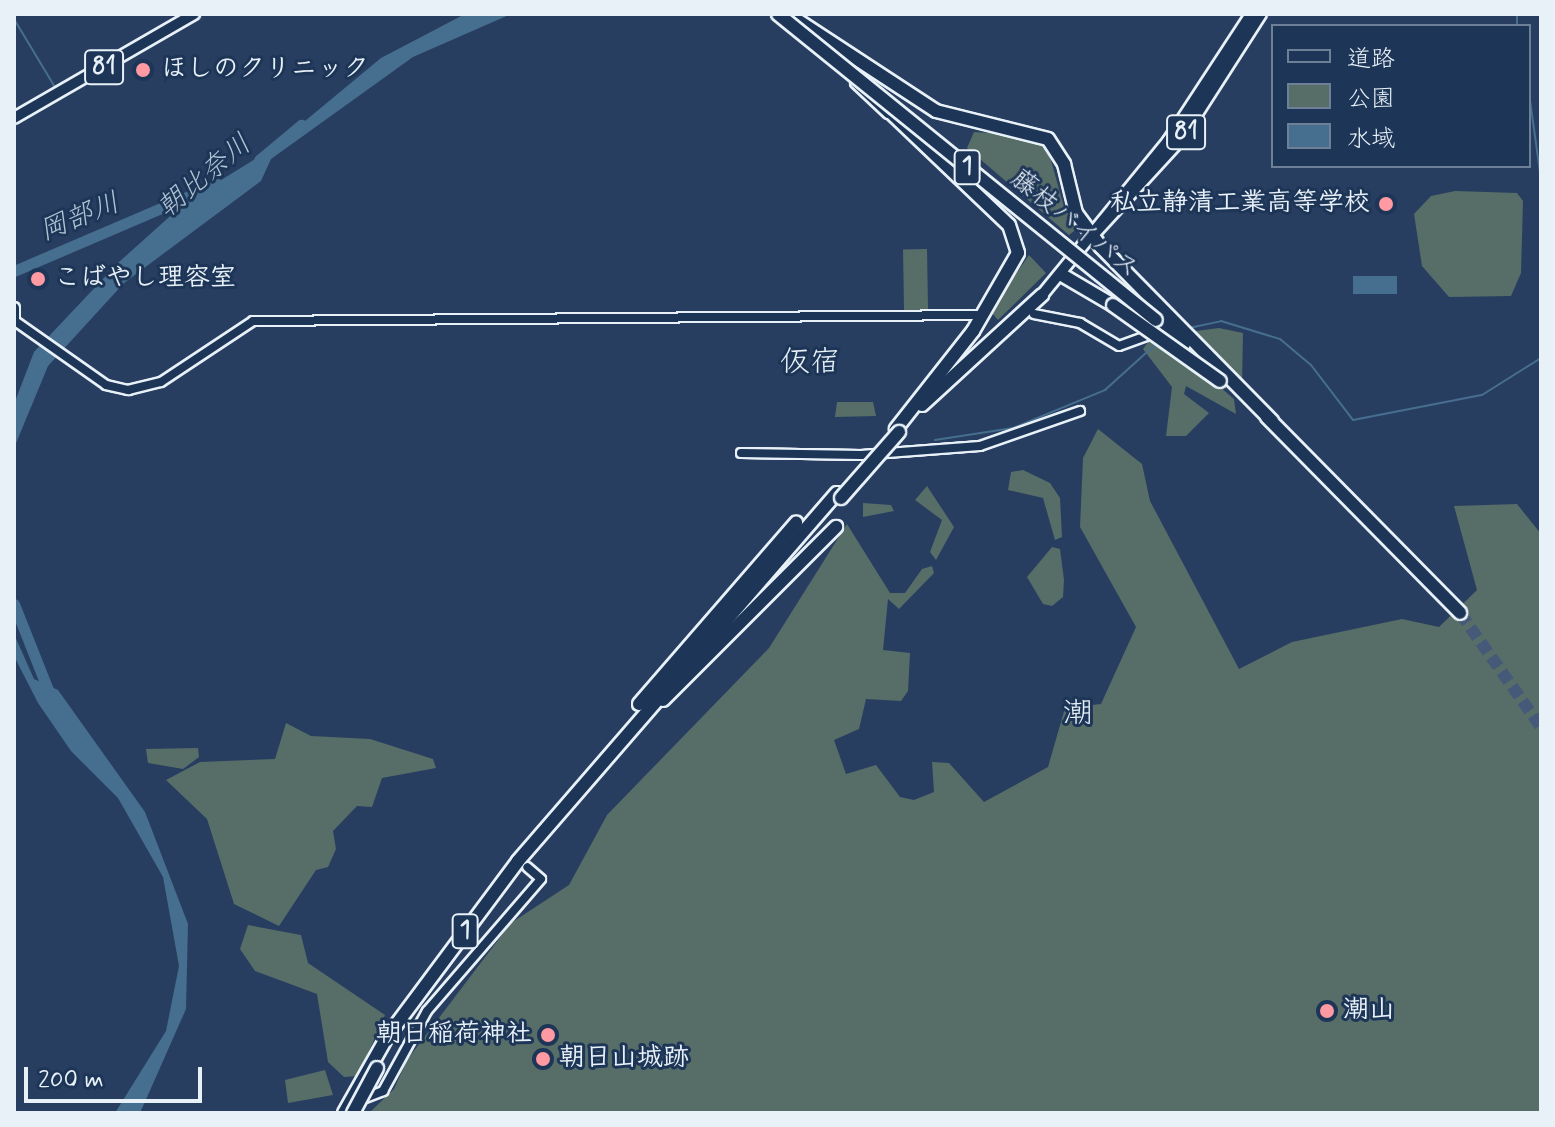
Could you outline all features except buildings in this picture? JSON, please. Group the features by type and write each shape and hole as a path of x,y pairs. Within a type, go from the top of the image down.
{"highway":[{"name":"藤枝バイパス","path":"777,14 836,59 1272,421 1460,613"},
{"name":"藤枝バイパス","path":"790,16 1157,325"},
{"path":"790,16 936,111 974,126 1042,135 1058,151 1076,213 1116,263 1272,421"},
{"name":"1","path":"836,59 1009,225 1017,244 992,304 898,430"},
{"path":"1062,275 1113,305 1272,421"},
{"path":"898,430 1042,295"},
{"path":"354,1113 374,1066 522,868 655,708 898,430 1042,295"},
{"name":"1","path":"344,1113 374,1066 567,803 839,495"},
{"path":"567,803 670,665 796,523"},
{"path":"655,708 836,527"}],"main road":[{"name":"81","path":"14,118 194,14"},
{"name":"81","path":"1042,295 1062,275 1168,141 1251,14"},
{"name":"81","path":"1094,234 1180,140 1261,14"},
{"path":"14,308 14,321"}],"street":[{"path":"777,14 900,125"},
{"path":"1034,314 1089,327 1119,346 1157,325"},
{"path":"14,321 39,333 106,385 146,388 253,321 977,315"},
{"path":"741,453 861,455 980,446 1080,411"},
{"path":"354,1113 352,1101 383,1091 427,1011 541,879 527,867"}],"green space":[{"path":"974,132 1036,136 1047,146 1064,207 1079,227 1069,235 967,148"},
{"path":"1455,191 1517,193 1523,201 1521,273 1511,296 1449,297 1422,266 1414,214 1431,196"},
{"path":"903,249 927,249 928,313 904,313"},
{"path":"1029,255 1046,273 998,320 990,311"},
{"path":"1219,328 1243,333 1242,384 1189,332"},
{"path":"1149,341 1213,381 1234,399 1236,414 1186,386 1184,394 1209,413 1186,436 1166,436 1172,387 1143,349"},
{"path":"837,402 873,402 876,416 835,417"},
{"path":"1098,429 1142,464 1150,501 1239,669 1292,642 1402,619 1439,627 1477,590 1454,506 1517,504 1541,534 1541,1113 369,1113 394,1089 407,1060 511,923 569,885 607,815 769,648 847,524 890,593 905,593 922,569 932,566 934,573 899,609 888,599 883,650 910,653 908,691 901,701 866,699 859,729 834,740 846,774 876,765 900,797 914,800 934,792 932,762 949,763 984,802 1048,767 1065,708 1101,704 1136,627 1080,527 1083,458"},
{"path":"1023,470 1050,483 1060,498 1062,537 1055,540 1043,498 1008,490 1011,472"},
{"path":"927,486 954,527 936,560 930,552 942,520 915,500"},
{"path":"863,503 891,505 894,511 863,517"},
{"path":"1052,547 1060,549 1064,580 1063,597 1052,606 1043,604 1027,577"},
{"path":"286,723 311,736 370,739 433,759 436,768 382,778 372,807 357,806 333,831 336,849 328,867 316,870 279,926 234,904 207,819 166,780 200,762 275,759"},
{"path":"198,748 199,757 183,769 148,763 146,749"},
{"path":"248,925 301,935 308,963 385,1015 358,1076 344,1077 328,1062 317,994 255,971 240,949"},
{"path":"325,1070 333,1095 288,1103 285,1080"}],"water":[{"path":"465,14 511,14 413,57 271,159 261,181 124,283 48,366 14,448 14,404 34,352 119,262 187,201 270,150 381,58"},
{"path":"1353,276 1397,276 1397,294 1353,294"},
{"path":"14,634 34,679 58,690 145,812 188,924 186,1009 140,1113 115,1113 166,1031 179,966 163,877 118,798 71,751 38,703 14,656"}],"waterway":[{"path":"1517,14 1517,24"},
{"path":"14,19 56,89"},
{"path":"1531,107 1541,179"},
{"name":"朝比奈川","path":"259,160 301,125"},
{"name":"岡部川","path":"14,271 217,184"},
{"path":"1189,328 1221,321 1280,339 1311,365 1353,420 1482,395 1541,358"},
{"path":"935,440 1013,428 1105,390 1158,342"},
{"name":"朝比奈川","path":"14,604 50,695"}],"tunnel":[{"path":"1460,613 1541,727"}],"place":[{"name":"ほしのクリニック","path":"143,70"},
{"name":"私立静清工業高等学校","path":"1386,204"},
{"name":"こばやし理容室","path":"38,279"},
{"name":"潮山","path":"1327,1011"},
{"name":"朝日稲荷神社","path":"548,1035"},
{"name":"朝日山城跡","path":"543,1059"}],"district":[{"name":"仮宿","path":"810,363"},
{"name":"潮","path":"1078,714"}]}
